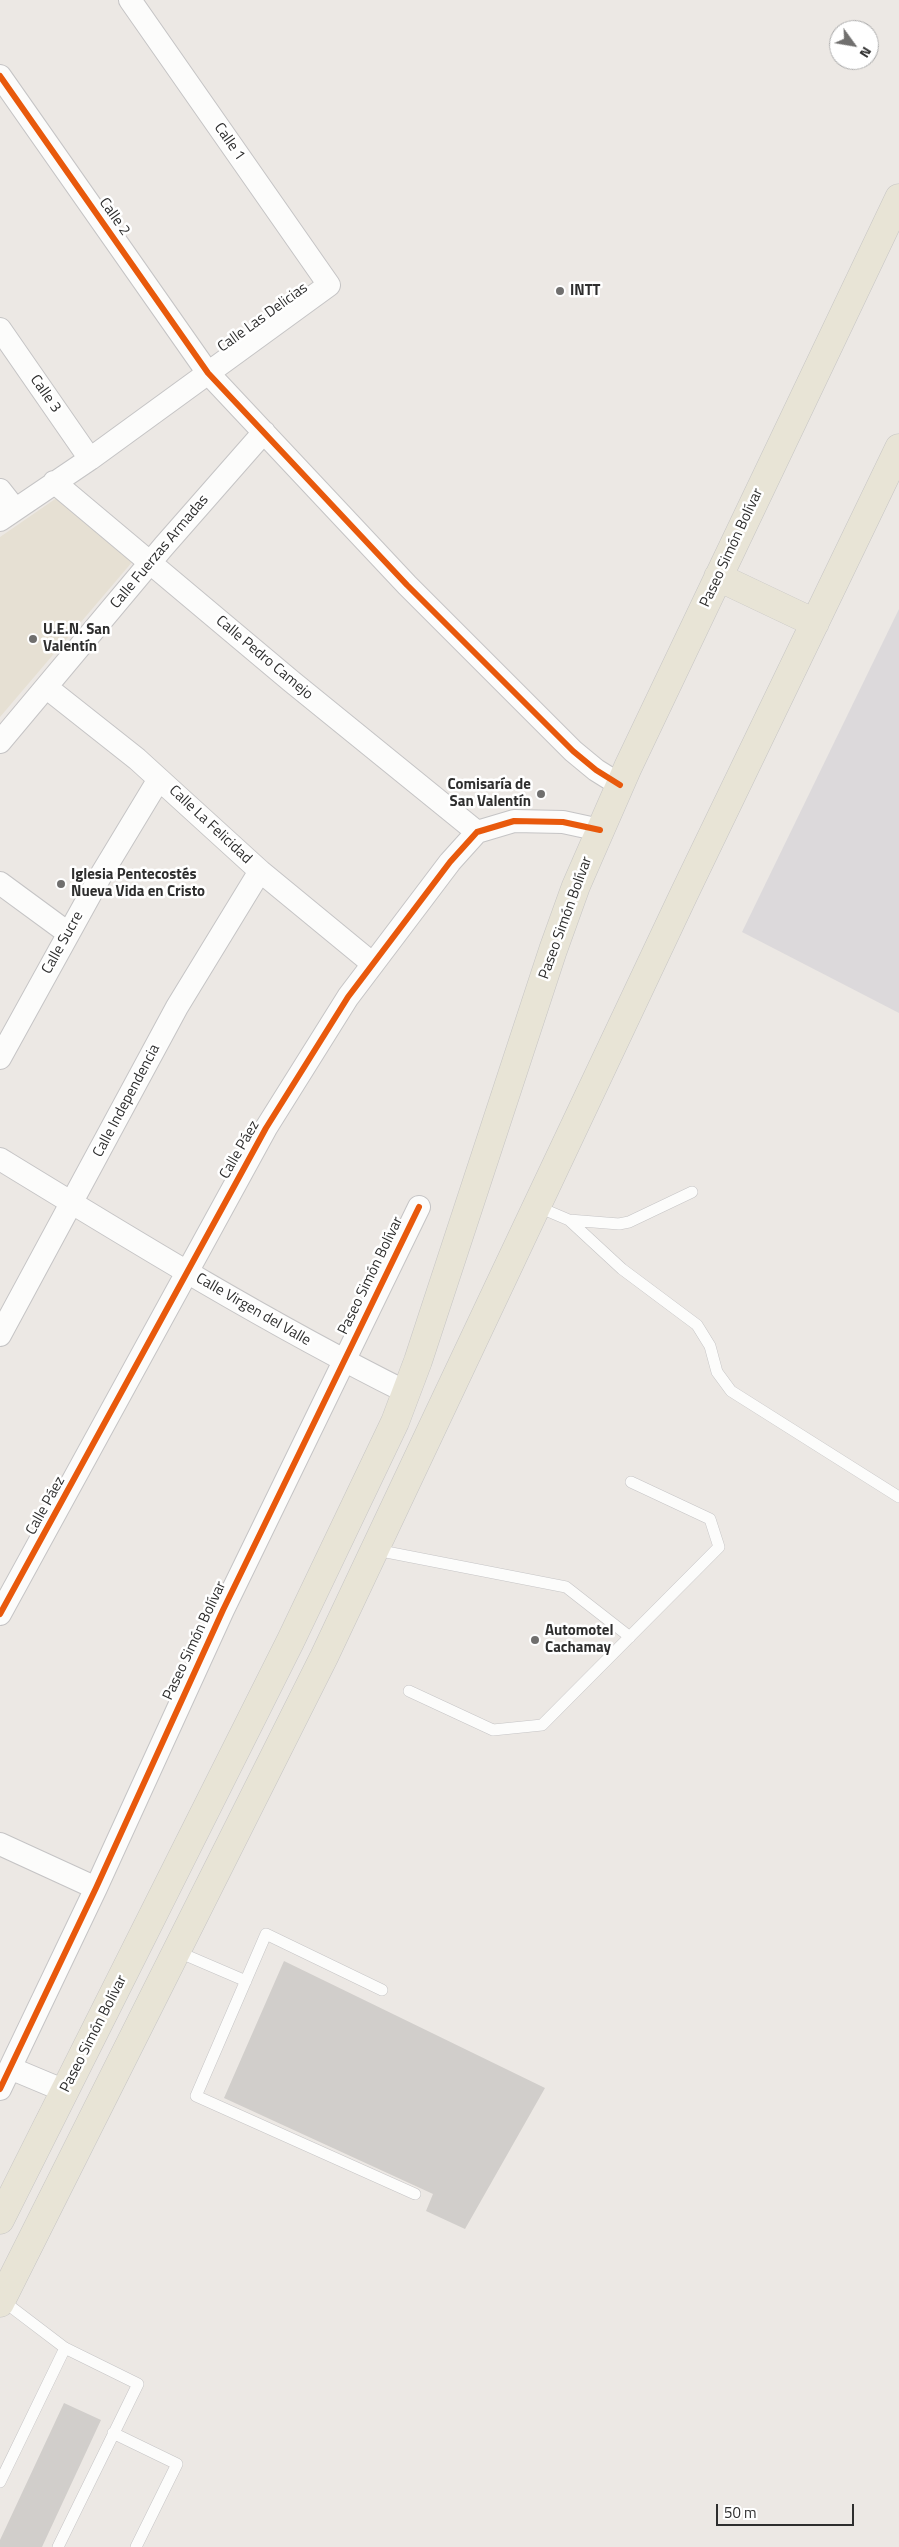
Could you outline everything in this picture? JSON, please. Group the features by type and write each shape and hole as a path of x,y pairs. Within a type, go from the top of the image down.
{"main road":[{"name":"Paseo Simón Bolívar","path":"0,2220 360,1499 406,1392 450,1268 553,950 576,886 620,785 899,198"},
{"path":"1,2301 320,1666 536,1206 899,448"},
{"path":"718,577 815,623"}],"street":[{"name":"Calle 1","path":"130,0 329,285"},
{"name":"Calle 2","path":"0,76 208,373 407,585 566,744 590,766 620,785"},
{"name":"Calle Las Delicias","path":"8,514 90,459 329,285"},
{"name":"Calle 3","path":"0,329 90,459"},
{"name":"Calle Fuerzas Armadas","path":"0,742 150,563 264,432"},
{"name":"Calle Pedro Camejo","path":"54,482 477,832"},
{"path":"0,490 8,514"},
{"name":"Calle La Felicidad","path":"46,687 159,779 260,871 372,964"},
{"name":"Calle Sucre","path":"0,1058 68,933 159,779"},
{"path":"477,832 514,821 529,820 564,822 600,830"},
{"name":"Calle Páez","path":"0,1614 266,1128 329,1026 372,964 450,862 477,832"},
{"name":"Calle Independencia","path":"0,1335 177,1007 260,871"},
{"path":"0,883 68,933"},
{"name":"Calle Virgen del Valle","path":"0,1159 187,1273 343,1360 406,1392"},
{"name":"Paseo Simón Bolívar","path":"0,2089 96,1888 222,1610 419,1207"},
{"path":"0,1844 96,1888"},
{"path":"10,2068 65,2091"}],"lane":[{"path":"536,1206 569,1220 619,1224 629,1222 692,1192"},
{"path":"569,1220 622,1270 697,1325 710,1346 717,1372 731,1391 899,1497"},
{"path":"409,1691 493,1730 542,1725 719,1547 710,1519 631,1482"},
{"path":"376,1550 566,1587 630,1637"},
{"path":"382,1990 266,1934 196,2096 415,2194"},
{"path":"176,1952 246,1981"},
{"path":"1,2301 65,2348 138,2384 58,2547"},
{"path":"0,2482 65,2348"},
{"path":"113,2433 177,2464 136,2547"}],"shaded area":[{"name":"U.E.N. San Valentín","path":"58,497 133,561 0,717 0,537"},
{"path":"899,609 899,1013 742,932"}],"building":[{"path":"284,1961 545,2088 465,2229 426,2211 433,2194 224,2098"},
{"path":"64,2403 101,2420 42,2547 0,2547 0,2540"}],"cycle path":[{"path":"0,76 208,373 407,585 573,751 596,770 620,785"},
{"path":"0,1614 266,1128 348,997 450,862 477,832 514,821 563,822 600,830"},
{"path":"0,2089 96,1888 223,1610 419,1207"}],"place":[{"name":"INTT","path":"560,291"},
{"name":"U.E.N. San Valentín","path":"33,639"},
{"name":"Comisaría de San Valentín","path":"541,794"},
{"name":"Iglesia Pentecostés Nueva Vida en Cristo","path":"61,884"},
{"name":"Automotel Cachamay","path":"535,1640"}]}
